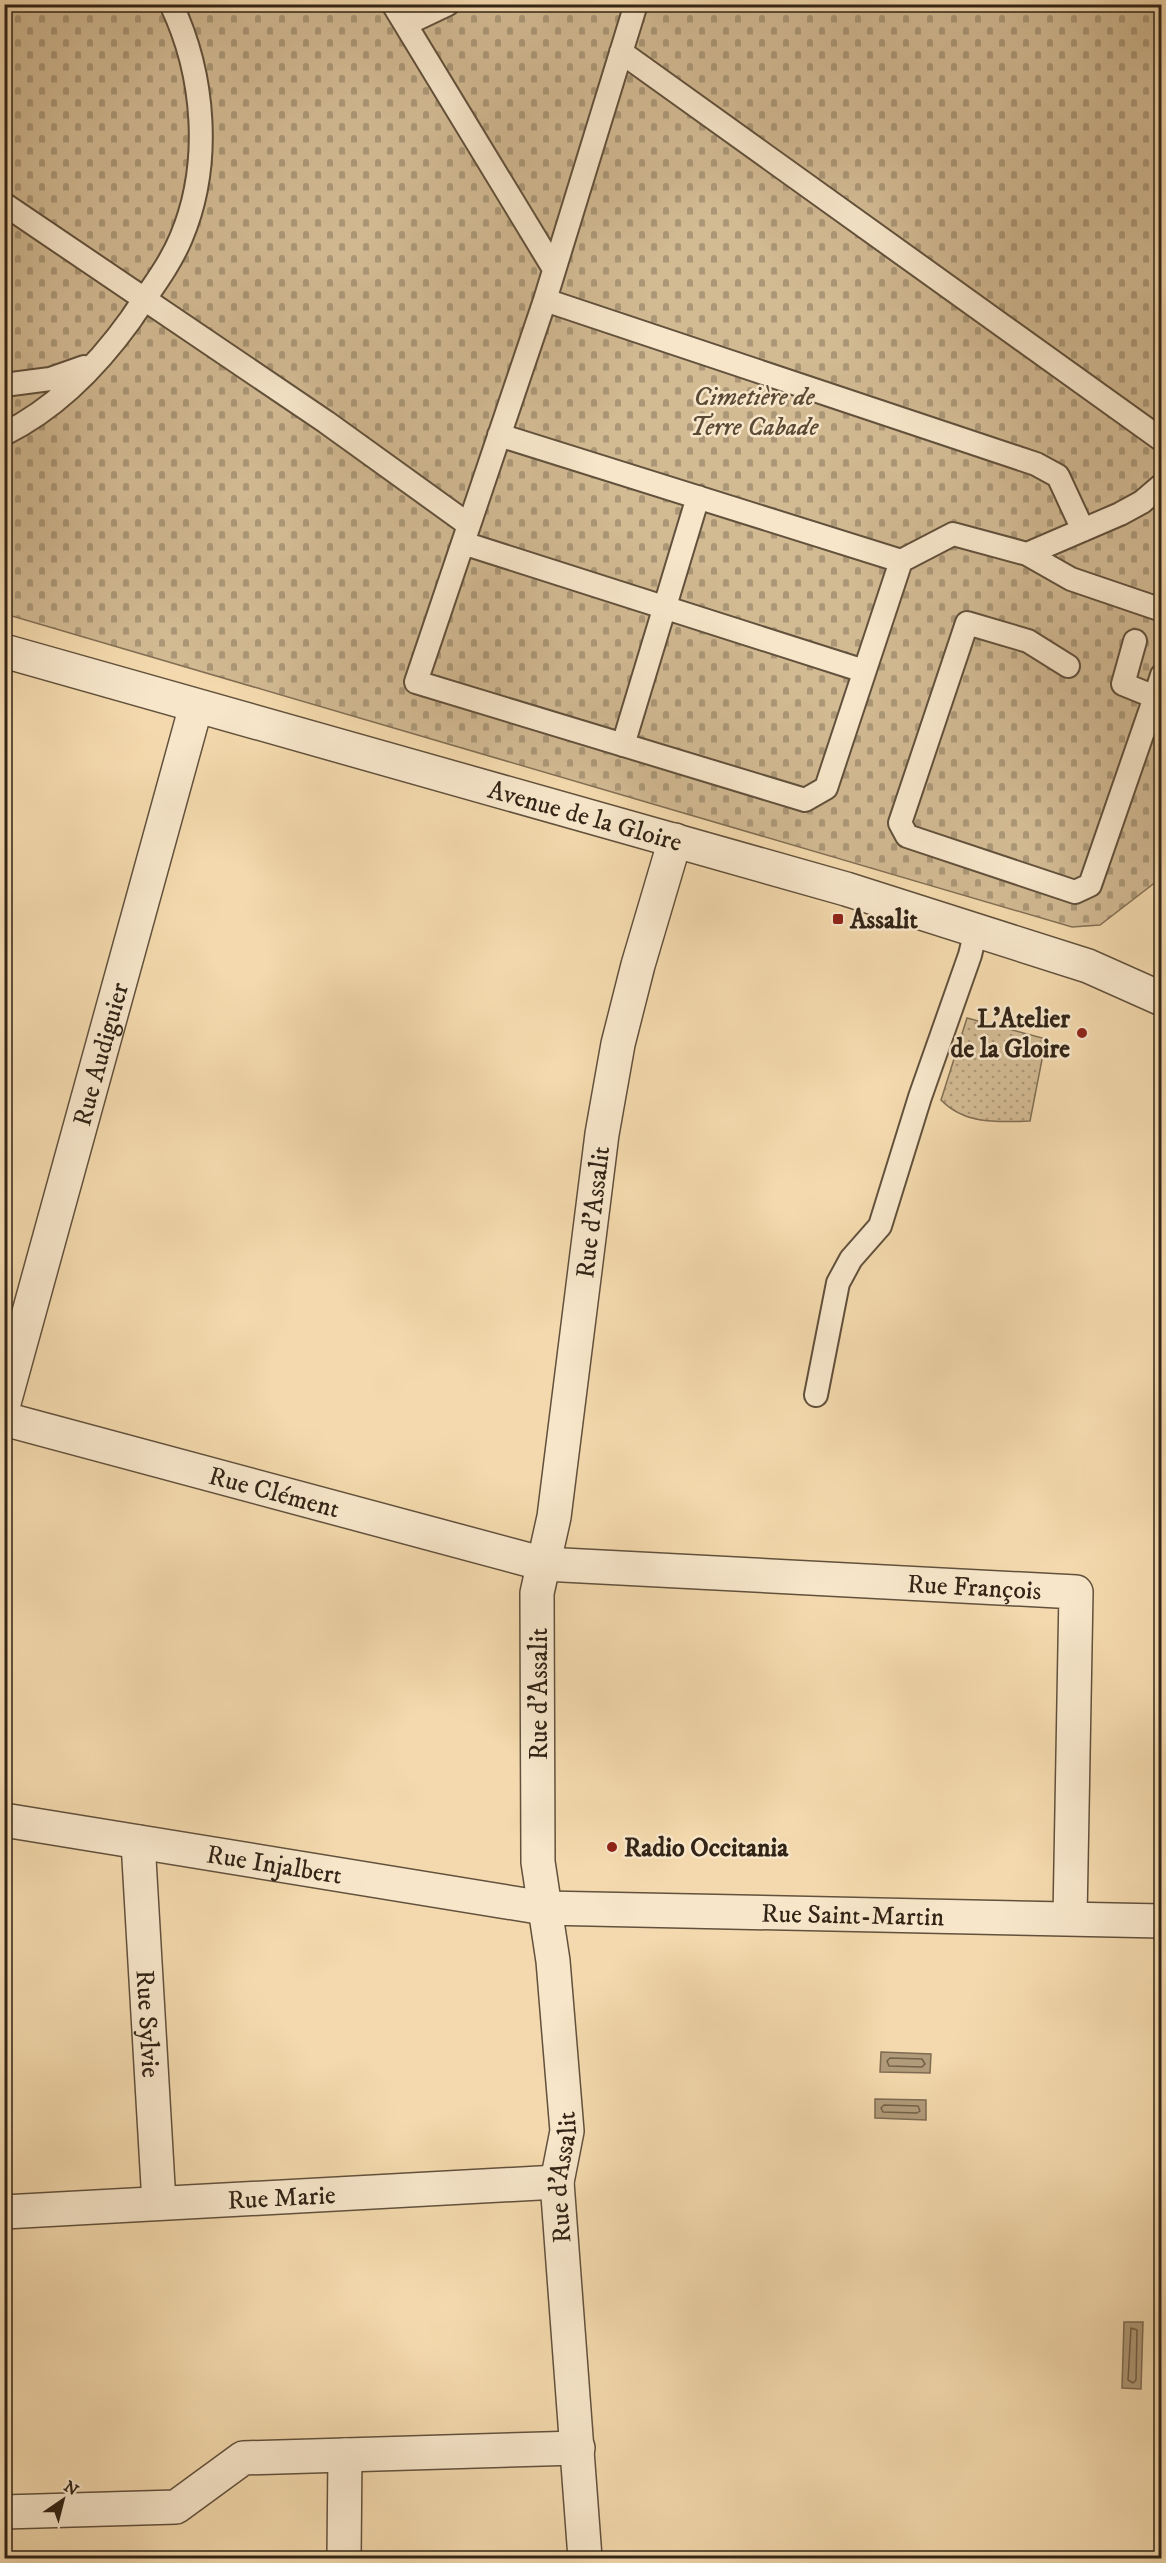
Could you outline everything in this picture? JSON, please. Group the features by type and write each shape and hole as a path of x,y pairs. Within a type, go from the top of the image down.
{"street":[{"name":"Avenue de la Gloire","path":"4,651 675,840 976,930 1159,990"},
{"name":"Rue Audiguier","path":"4,1402 196,706"},
{"name":"Rue d'Assalit","path":"585,2559 557,2182 567,2132 553,1961 538,1862 537,1593 554,1517 602,1134 618,1044 638,965 675,840"},
{"name":"Rue Clément","path":"4,1419 544,1564"},
{"name":"Rue François","path":"544,1564 1076,1592 1070,1918"},
{"name":"Rue Injalbert","path":"4,1820 544,1908"},
{"name":"Rue Sylvie","path":"138,1842 159,2204"},
{"name":"Rue Saint-Martin","path":"544,1908 1161,1921"},
{"name":"Rue Marie","path":"4,2212 557,2182"},
{"path":"4,2512 176,2507 243,2458 578,2448"},
{"path":"345,2455 345,2559"}],"lane":[{"path":"4,434 45,410 96,362 144,300 180,240 190,215 200,158 197,90 188,47 171,4"},
{"path":"393,4 554,269"},
{"path":"406,24 448,4"},
{"path":"636,4 545,300 416,682 805,800 826,788 901,561 953,534 1027,554 1071,579 1161,610"},
{"path":"621,52 1161,440"},
{"path":"4,204 326,422 466,534 664,607 864,671"},
{"path":"545,300 1036,464 1058,476 1083,530"},
{"path":"4,384 50,380 96,362"},
{"path":"500,435 901,561"},
{"path":"1027,554 1142,502 1161,485"},
{"path":"623,745 698,497"},
{"path":"1068,666 1028,641 967,623 900,823 907,836 1075,892 1090,885 1158,686 1123,684 1135,641"},
{"path":"816,1395 838,1282 851,1259 880,1226 920,1097 970,955 976,930"}],"green space":[{"name":"Cimetière de Terre Cabade","path":"4,5 1161,5 1161,878 1100,925 1072,927 5,614"},
{"path":"967,1018 1046,1039 1030,1121 994,1121 971,1118 950,1108 941,1100"}],"water":[{"path":"881,2052 931,2054 930,2073 880,2072"},
{"path":"875,2099 926,2100 926,2120 875,2118"},
{"path":"1124,2322 1143,2322 1141,2389 1122,2388"}],"place":[{"name":"Assalit","path":"838,919"},
{"name":"L'Atelier de la Gloire","path":"1082,1033"},
{"name":"Radio Occitania","path":"612,1847"}]}
